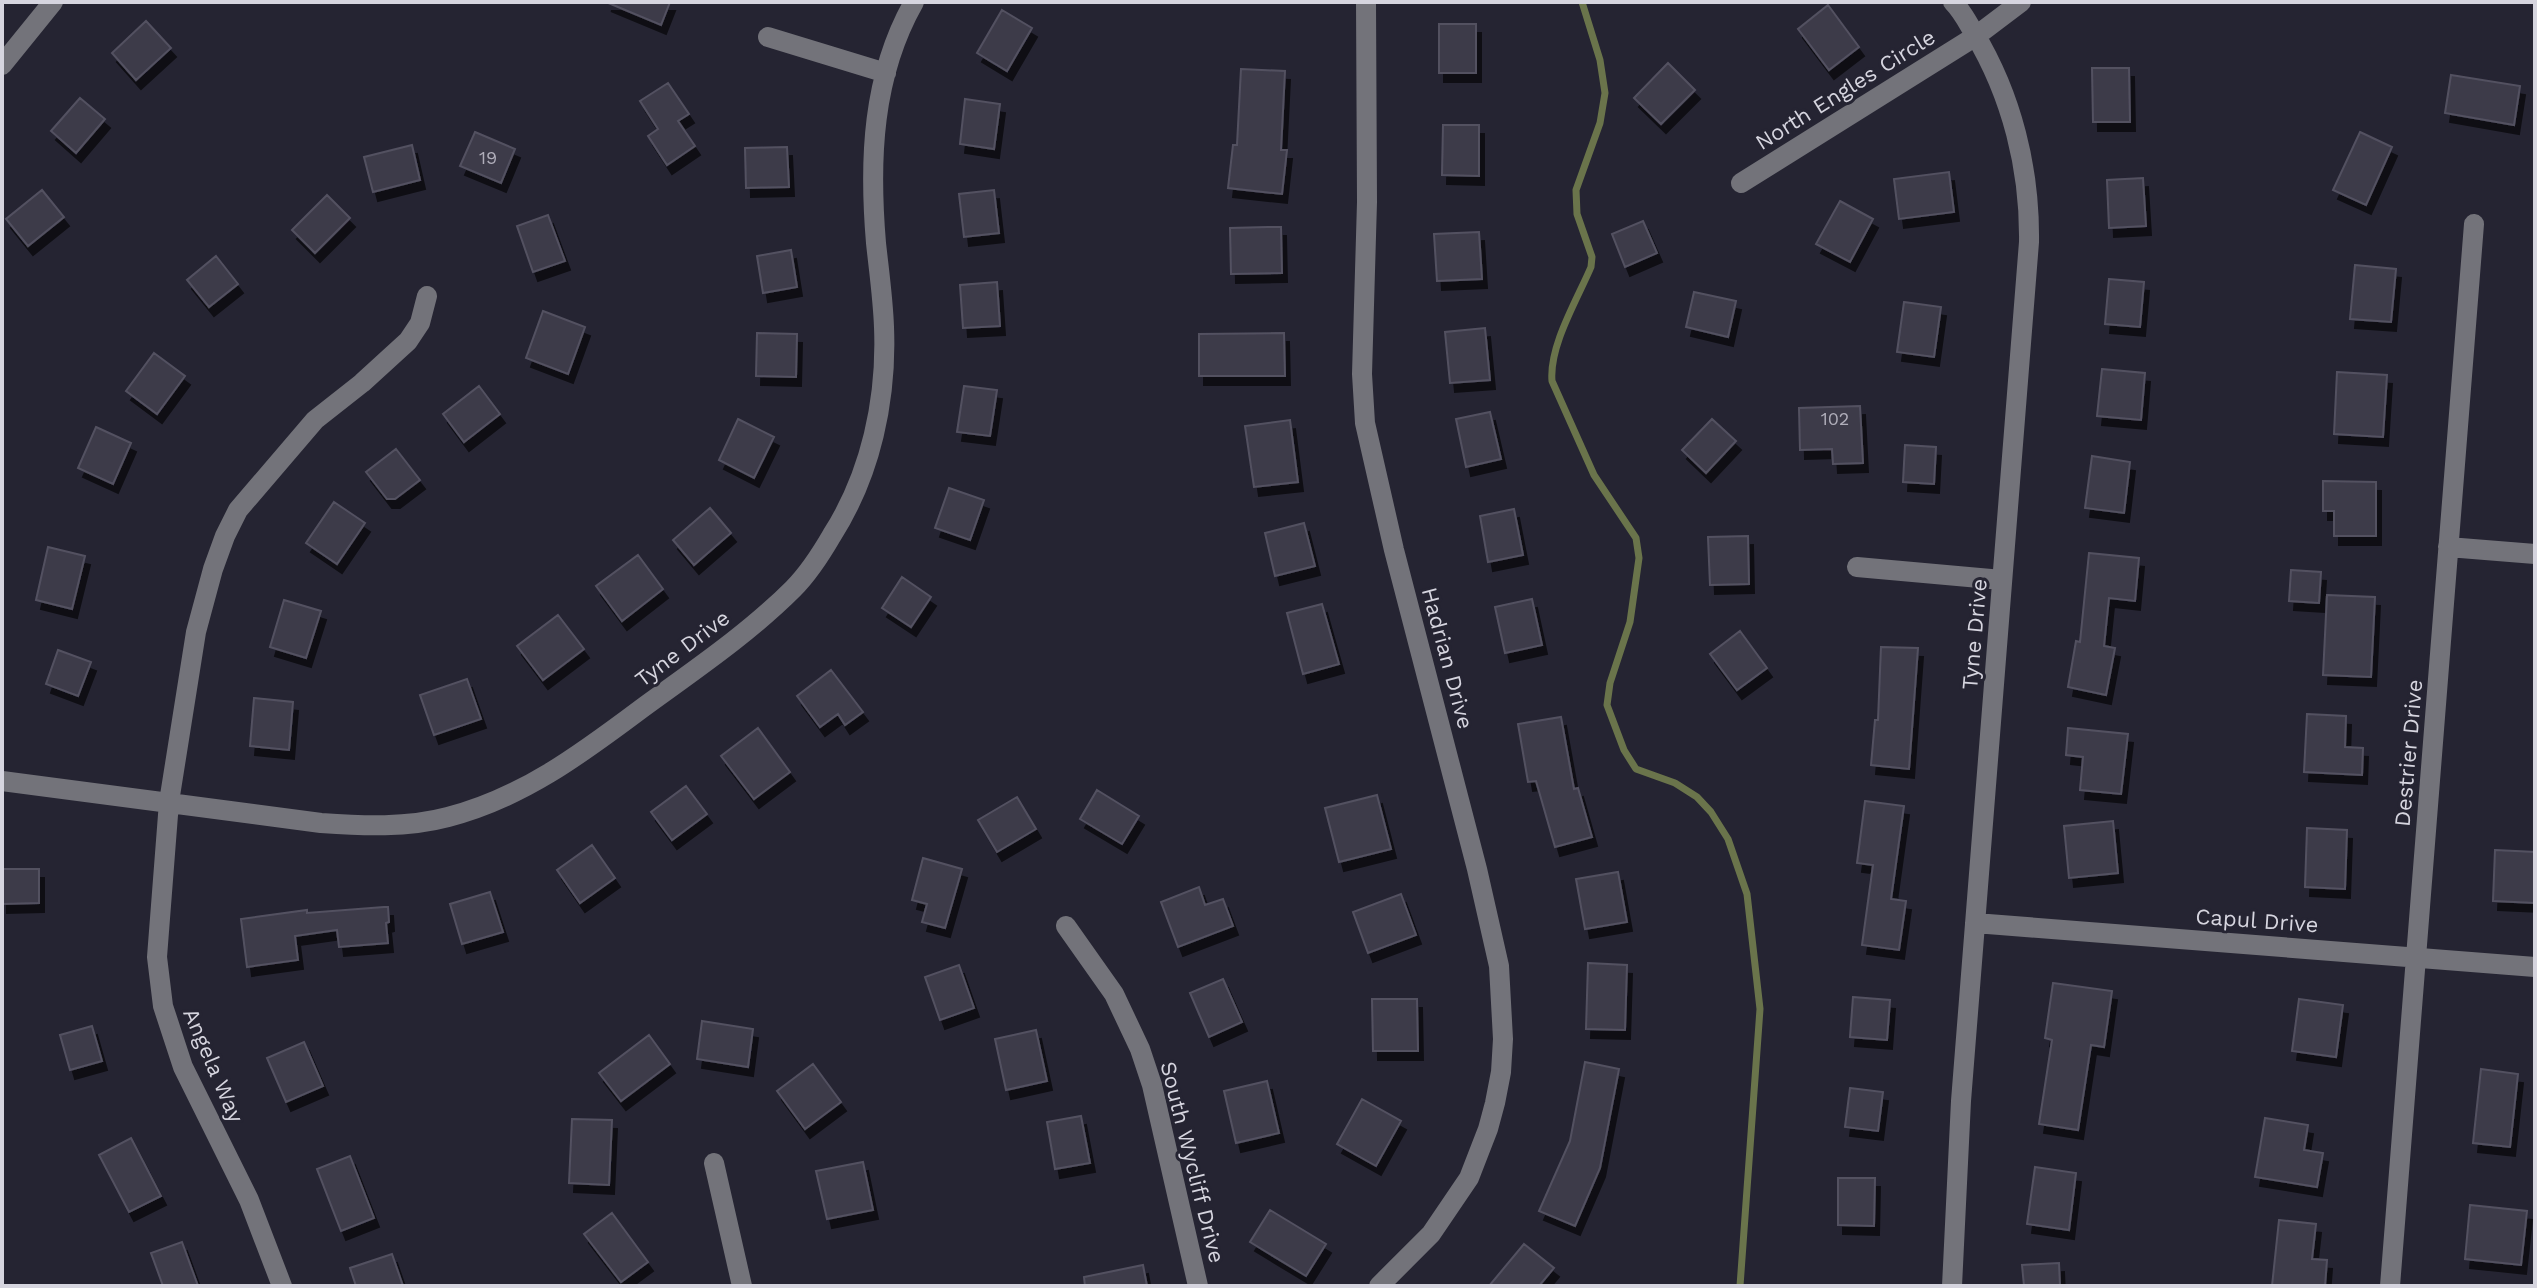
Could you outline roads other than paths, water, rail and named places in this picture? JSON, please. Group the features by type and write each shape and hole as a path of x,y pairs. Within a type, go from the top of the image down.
{"street":[{"path":"2,65 53,2"},
{"name":"Tyne Drive","path":"2,781 321,823 360,826 446,818 525,788 580,754 774,608 813,565 844,516 876,429 884,328 871,190 876,112 896,38 914,2"},
{"name":"Hadrian Drive","path":"1366,2 1367,202 1362,374 1365,423 1499,966 1503,1039 1495,1103 1469,1178 1431,1234 1379,1286"},
{"name":"Tyne Drive","path":"1952,1286 1961,1101 2029,242 2025,175 2000,82 1976,36 1953,2"},
{"name":"North Engles Circle","path":"1741,183 1976,36 2021,2"},
{"path":"768,37 886,73"},
{"name":"Destrier Drive","path":"2390,1286 2474,224"},
{"name":"Angela Way","path":"282,1286 249,1200 183,1067 163,1006 157,957 169,802 196,632 213,569 238,510 315,420 408,341 420,323 427,296"},
{"path":"2448,547 2535,554"},
{"path":"1857,567 2002,580"},
{"name":"Capul Drive","path":"1975,923 2535,967"},
{"name":"South Wycliff Drive","path":"1066,926 1114,994 1140,1049 1152,1085 1198,1286"},
{"path":"714,1163 742,1286"}],"waterway":[{"path":"1582,2 1600,60 1605,93 1600,123 1576,190 1577,214 1592,257 1591,267 1559,338 1552,381 1594,475 1636,538 1639,558 1630,622 1610,683 1607,705 1624,750 1636,769 1675,783 1697,797 1711,812 1728,839 1747,894 1760,1009 1740,1286"}]}
